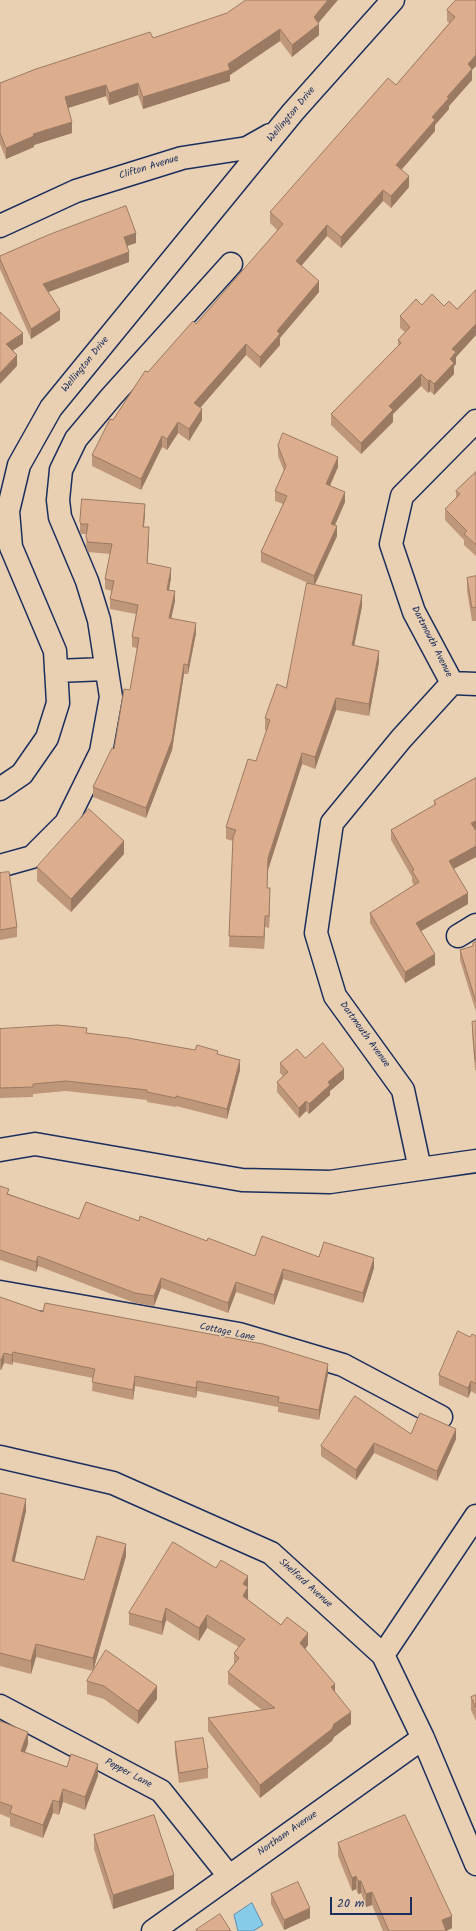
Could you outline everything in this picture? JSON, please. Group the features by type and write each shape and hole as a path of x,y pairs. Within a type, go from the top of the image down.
{"street":[{"name":"Wellington Drive","path":"0,789 22,774 47,738 58,703 55,651 11,547 8,511 19,465 51,408 293,112 393,0"},
{"name":"Clifton Avenue","path":"0,226 76,191 182,158 247,148 270,135 293,112"},
{"path":"0,866 32,857 66,823 101,752 111,697 99,620 86,581 60,518 58,500 61,470 76,440 112,396 231,264"},
{"name":"Dartmouth Avenue","path":"420,1169 403,1090 335,996 316,933 332,823 401,739 452,683 414,612 390,544 402,496 476,421"},
{"path":"56,671 106,669"},
{"path":"452,683 476,684"},
{"path":"0,1150 35,1144 242,1180 330,1182 476,1161"},
{"name":"Cottage Lane","path":"0,1292 239,1334 343,1365 441,1417"},
{"name":"Shelford Avenue","path":"0,1457 113,1483 271,1553 383,1655 423,1738 476,1864"},
{"path":"383,1655 476,1516"},
{"name":"Pepper Lane","path":"0,1706 161,1791 229,1876"},
{"name":"Northam Avenue","path":"153,1931 423,1738"}],"water":[{"path":"252,1903 263,1925 253,1931 238,1931 234,1915"}],"building":[{"path":"246,0 328,0 314,17 319,24 292,45 280,29 228,64 230,70 143,97 138,83 109,93 106,85 65,97 72,122 33,134 34,136 6,148 0,133 0,83 36,69 150,32 153,38 227,13"},
{"path":"456,0 476,0 476,55 468,64 472,69 447,97 449,98 432,117 435,120 396,165 409,176 391,196 383,190 341,237 327,225 296,261 319,281 277,331 280,334 260,357 246,344 194,403 202,409 189,429 178,422 167,439 162,436 141,479 92,455 110,419 113,420 145,371 148,372 193,321 196,324 283,224 270,212 388,78 396,85 455,17 447,10"},
{"path":"126,206 136,233 124,237 129,252 43,284 60,310 31,329 0,256 48,235"},
{"path":"476,290 476,324 452,349 456,352 450,359 454,363 434,384 430,380 428,381 421,374 389,406 393,410 361,443 331,414 401,343 398,340 410,327 400,316 416,299 422,305 432,294 444,306 449,301 457,309"},
{"path":"0,312 23,333 6,344 17,355 0,373"},
{"path":"283,433 338,457 326,484 345,492 331,524 337,526 314,576 261,552 287,496 275,491 286,466 278,446"},
{"path":"476,472 476,545 464,534 467,531 445,509 460,494 456,491"},
{"path":"82,499 145,504 143,527 149,527 147,563 171,568 167,590 175,591 169,618 196,623 188,665 184,664 172,740 146,808 93,787 112,748 114,749 124,689 130,690 139,638 132,637 138,605 110,599 114,581 105,579 112,544 88,542 86,537 88,524 81,524 80,522"},
{"path":"476,576 476,607 472,608 467,578"},
{"path":"307,583 362,595 352,645 379,651 369,704 336,698 315,757 302,753 268,858 267,888 270,888 269,916 265,916 264,937 229,936 233,837 236,830 226,827 248,759 256,761 270,720 265,718 277,684 286,688"},
{"path":"476,778 476,821 471,823 476,831 476,846 449,861 468,893 416,923 435,954 405,972 370,913 419,882 412,871 414,870 391,830 436,804 434,801"},
{"path":"89,809 124,841 71,899 37,867"},
{"path":"9,872 17,927 0,930 0,873"},
{"path":"476,942 476,1002 460,950 473,946 473,943"},
{"path":"476,1021 476,1060 475,1060 472,1022"},
{"path":"58,1025 87,1028 86,1033 128,1038 195,1050 197,1045 218,1051 217,1054 240,1060 227,1109 176,1096 176,1098 147,1092 147,1090 66,1081 33,1084 33,1087 0,1088 0,1029"},
{"path":"323,1043 344,1069 328,1082 330,1085 309,1104 306,1101 299,1108 277,1082 288,1072 280,1063 297,1049 305,1058"},
{"path":"0,1186 9,1189 7,1194 79,1219 86,1202 139,1221 140,1216 207,1241 208,1238 255,1256 262,1236 319,1257 324,1242 374,1258 363,1293 283,1269 274,1295 236,1282 228,1303 161,1278 154,1296 135,1293 38,1256 36,1262 0,1250"},
{"path":"0,1297 43,1312 45,1303 263,1344 328,1364 319,1410 278,1402 279,1397 197,1381 196,1388 135,1376 133,1390 92,1382 95,1369 13,1352 12,1355 4,1353 0,1360"},
{"path":"458,1331 470,1337 472,1334 476,1336 476,1384 471,1381 468,1388 439,1375"},
{"path":"355,1396 411,1434 420,1413 456,1429 437,1471 374,1443 356,1470 321,1446"},
{"path":"0,1493 26,1499 12,1561 84,1580 97,1536 126,1544 93,1658 36,1644 31,1661 0,1653"},
{"path":"173,1542 216,1568 221,1560 248,1576 243,1584 248,1587 243,1596 281,1625 287,1617 308,1633 300,1643 335,1684 331,1687 351,1712 334,1724 332,1729 260,1785 208,1718 275,1708 228,1672 239,1658 234,1653 245,1639 207,1615 199,1628 166,1608 162,1622 129,1613"},
{"path":"106,1650 157,1686 138,1711 104,1686 87,1681"},
{"path":"476,1695 476,1708 471,1697"},
{"path":"0,1721 28,1732 21,1751 67,1767 71,1754 98,1764 85,1797 63,1789 59,1802 53,1800 43,1825 10,1813 12,1806 0,1802"},
{"path":"203,1738 208,1768 179,1773 175,1742"},
{"path":"154,1815 174,1875 113,1895 94,1835"},
{"path":"405,1815 452,1916 442,1920 446,1931 389,1931 372,1892 366,1894 361,1881 358,1881 356,1876 352,1878 338,1843"},
{"path":"298,1882 310,1908 284,1920 271,1894"},
{"path":"220,1914 231,1931 196,1930"}]}
